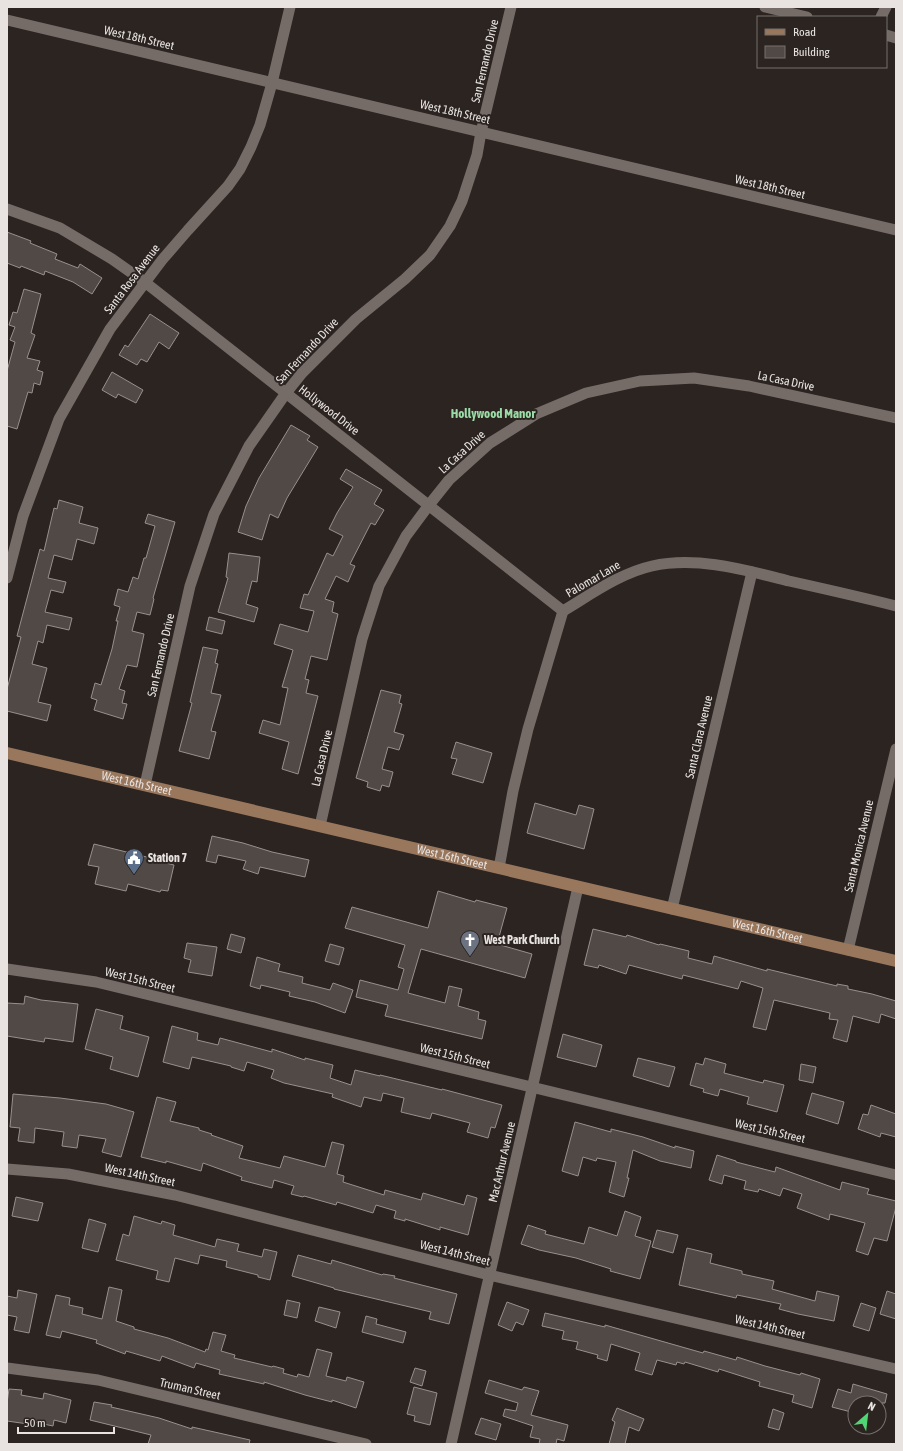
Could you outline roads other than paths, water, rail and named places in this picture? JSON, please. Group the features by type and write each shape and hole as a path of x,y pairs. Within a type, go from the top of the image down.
{"main road":[{"name":"West 16th Street","path":"7,753 896,962"}],"street":[{"name":"Santa Rosa Avenue","path":"7,578 23,516 59,419 110,329 167,254 228,186 240,169 251,148 260,125 272,82 290,7"},
{"name":"San Fernando Drive","path":"145,785 190,586 214,514 250,446 286,393 302,373 356,319 405,280 430,255 450,226 462,201 477,155 481,132 511,7"},
{"path":"765,7 803,16"},
{"path":"882,16 886,7"},
{"name":"West 18th Street","path":"7,20 896,230"},
{"name":"Hollywood Drive","path":"7,209 60,228 112,259 146,283 563,611"},
{"name":"La Casa Drive","path":"320,826 362,639 380,586 406,536 428,505 449,480 490,443 536,414 586,393 640,381 694,378 749,386 896,418"},
{"name":"Palomar Lane","path":"499,868 513,792 528,729 563,611 631,572 651,566 672,563 695,563 752,572 896,606"},
{"name":"Santa Clara Avenue","path":"672,909 752,572"},
{"name":"Santa Monica Avenue","path":"848,950 896,748"},
{"name":"Mac Arthur Avenue","path":"451,1444 578,887"},
{"name":"West 15th Street","path":"7,969 96,982 896,1175"},
{"name":"West 14th Street","path":"7,1169 68,1174 175,1195 489,1275 896,1369"},
{"name":"Truman Street","path":"7,1368 98,1380 366,1444"}],"place":[{"name":"Station 7","path":"134,875"},
{"name":"West Park Church","path":"470,957"}],"district":[{"name":"Hollywood Manor","path":"493,413"}]}
